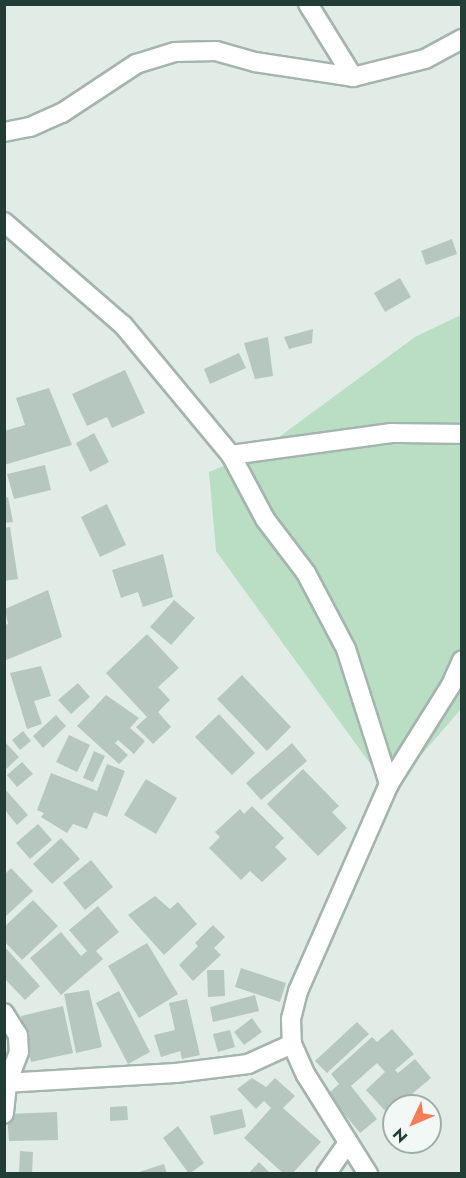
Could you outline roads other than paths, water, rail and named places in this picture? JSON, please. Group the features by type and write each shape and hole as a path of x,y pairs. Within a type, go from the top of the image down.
{"street":[{"path":"308,4 353,77"},
{"path":"4,132 30,127 62,113 136,64 175,52 216,51 255,62 353,77 425,60 462,39"},
{"path":"4,222 123,326 231,455 265,519 306,573 346,649 389,784"},
{"path":"231,455 391,433 462,434"},
{"path":"368,1173 306,1075 292,1044 291,1019 298,991 389,784 451,685 462,660"},
{"path":"4,1013 18,1035 19,1052 6,1084 4,1114"},
{"path":"6,1084 176,1074 238,1065 292,1044"},
{"path":"326,1173 348,1143"}]}
